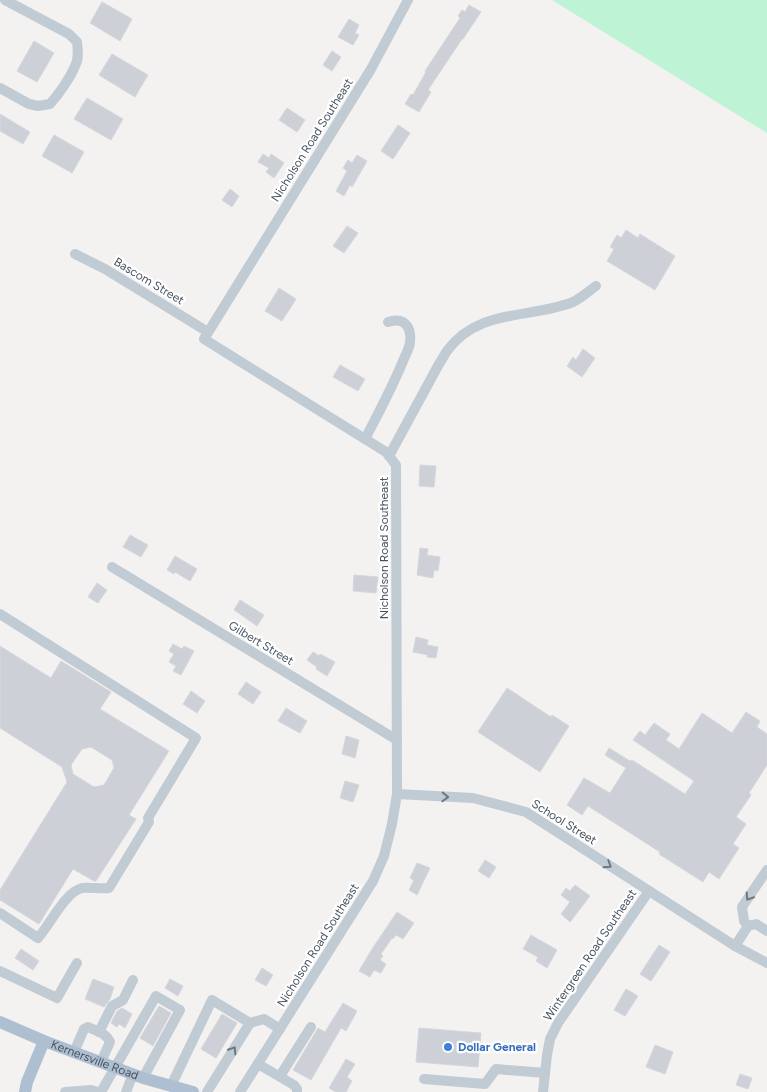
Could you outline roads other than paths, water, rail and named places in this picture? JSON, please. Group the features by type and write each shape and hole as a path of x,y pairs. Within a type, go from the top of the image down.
{"main road":[{"name":"Kernersville Road","path":"0,1022 116,1068 187,1091"},
{"path":"25,1092 27,1082 44,1041"}],"street":[{"path":"0,88 29,104 38,106 50,104 76,66 78,53 77,42 68,34 5,0"},
{"name":"Nicholson Road Southeast","path":"208,332 371,69 408,0"},
{"name":"Bascom Street","path":"76,254 105,269 208,332"},
{"path":"208,332 204,339 386,452 389,456 447,350 459,338 480,325 497,318 551,309 576,301 596,286"},
{"path":"365,440 396,380 410,343 409,331 402,320 388,322"},
{"name":"Nicholson Road Southeast","path":"240,1092 373,880 384,856 392,824 397,794 396,465 389,456"},
{"name":"Gilbert Street","path":"112,567 397,740"},
{"path":"0,614 196,738 109,888 81,888 66,898 38,938 0,913"},
{"name":"School Street","path":"397,794 473,798 526,812 736,946 767,963"},
{"path":"748,926 744,921 742,908 767,870"},
{"name":"Wintergreen Road Southeast","path":"543,1092 550,1039 558,1023 649,891"},
{"path":"736,946 748,926 756,924 767,931"},
{"path":"0,971 57,998 76,963"},
{"path":"99,1032 112,1006 123,1000 133,980"},
{"path":"65,1092 91,1090 100,1092 116,1068 156,996 180,1010 126,1092"},
{"path":"171,1086 212,1000 250,1023"},
{"path":"207,1092 250,1023 264,1019 280,1029"},
{"path":"74,1052 84,1029 88,1027 106,1034 110,1042 101,1062"},
{"path":"280,1076 311,1027"},
{"path":"258,1064 294,1085 297,1092"},
{"path":"424,1079 485,1084 496,1068 545,1073"}],"place":[{"name":"Dollar General","path":"448,1047"}]}
